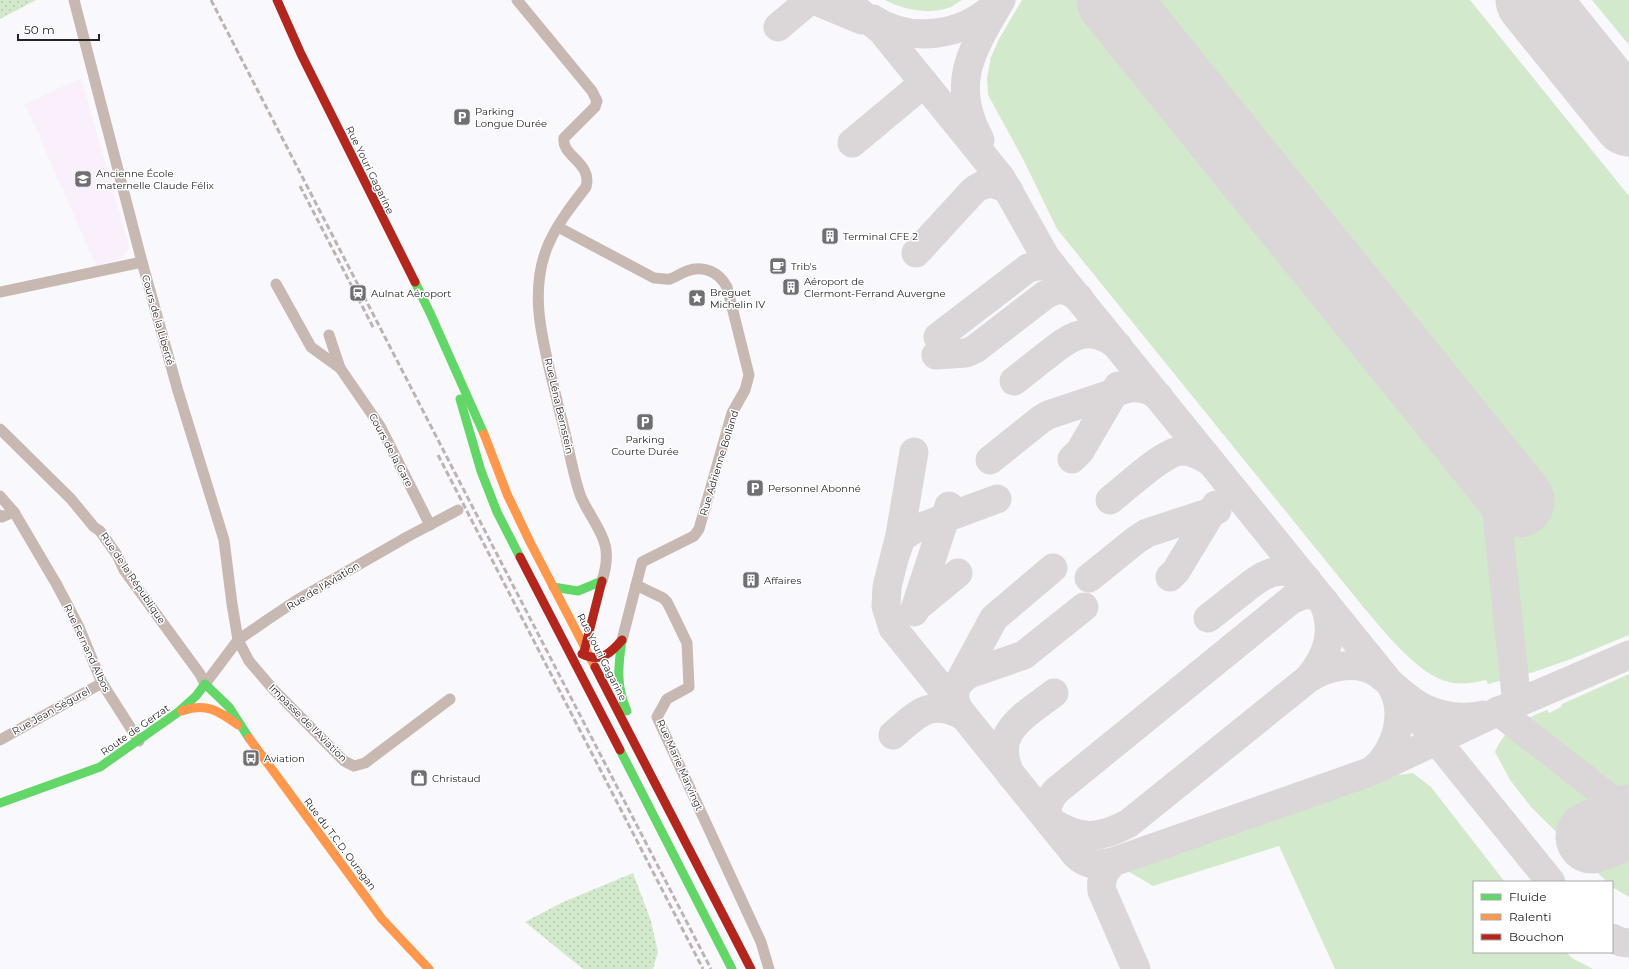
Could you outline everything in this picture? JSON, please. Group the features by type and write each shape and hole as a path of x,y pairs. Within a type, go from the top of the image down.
{"main road":[{"path":"270,0 301,54"},
{"name":"Rue Youri Gagarine","path":"278,0 301,54 428,308 481,427 507,494 586,653 717,902 750,969"},
{"name":"Rue Youri Gagarine","path":"445,349 489,494 732,969"},
{"path":"512,540 520,550 554,618 578,651 602,658 612,653 622,640"},
{"path":"553,587 575,592 585,590 602,581"},
{"path":"583,679 582,671 602,581"},
{"path":"622,640 617,672 620,698 701,858 717,902"},
{"name":"Route de Gerzat","path":"0,803 100,767 139,742 177,714 196,696 205,684"},
{"name":"Rue du T.C.D. Ouragan","path":"205,684 229,707 240,727 382,919 429,969"},
{"name":"Rue du T.C.D. Ouragan","path":"177,714 193,706 210,708 240,727"}],"street":[{"name":"Cours de la Liberté","path":"74,0 142,262 178,391 224,540 238,640"},
{"name":"Rue Léna Bernstein","path":"517,0 592,91 597,101 595,107 564,138 563,142 584,168 587,181 586,187 561,220 549,243 539,277 537,297 540,325 573,470 581,496 606,544 607,563 602,581"},
{"name":"Rue Adrienne Bolland","path":"558,227 654,278 672,278 695,269 706,269 714,272 723,279 729,294 749,374 745,390 732,413 699,529 694,536 642,562 622,640"},
{"path":"0,292 142,262"},
{"name":"Cours de la Gare","path":"276,284 311,347 340,368 380,426 430,525"},
{"path":"329,335 340,368"},
{"name":"Rue de la République","path":"0,429 71,499 100,531 118,555 124,570 200,674 205,684"},
{"name":"Rue Fernand Albos","path":"0,496 14,512 57,585 79,627 102,683 139,742"},
{"name":"Rue de l'Aviation","path":"205,684 238,640 297,600 458,510"},
{"path":"0,515 2,517 14,512"},
{"name":"Rue Marie Marvingt","path":"636,585 659,596 667,602 687,643 689,687 667,700 657,717 761,942 769,969"},
{"name":"Impasse de l'Aviation","path":"238,640 250,661 273,689 344,761 354,766 365,763 450,699"},
{"name":"Rue Jean Ségurel","path":"0,740 102,683"}],"shaded area":[{"name":"Ancienne École maternelle Claude Félix","path":"81,78 129,247 123,258 96,266 25,104"}],"green space":[{"path":"0,0 36,0 0,19"},
{"path":"885,0 962,0 951,7 935,11 926,11 909,9 892,4"},
{"path":"1022,0 1470,0 1629,196 1629,635 1571,659 1534,672 1488,684 1486,680 1472,683 1458,683 1449,682 1438,678 1414,662 1392,640 1364,608 1057,229 1023,159 988,95 987,78 991,57 999,39"},
{"path":"1592,0 1629,0 1629,45"},
{"path":"1629,674 1629,897 1613,888 1613,881 1606,881 1531,807 1510,780 1495,752 1504,736 1516,725 1547,710 1549,713 1561,707 1562,704"},
{"path":"1413,773 1431,787 1504,881 1473,881 1473,953 1567,953 1572,958 1593,969 1335,969 1279,846 1153,886 1126,870 1398,775"},
{"path":"633,873 651,921 658,952 653,969 583,969 525,922 561,903"}],"taxiway":[{"path":"778,27 810,0"},
{"path":"814,0 862,20"},
{"path":"845,0 882,31 1001,178 1045,256 1058,273 1550,881"},
{"path":"980,140 971,120 966,101 965,84 973,51 1001,0"},
{"path":"873,19 888,27 904,32 920,34 937,33 953,30 968,24 982,16 995,5"},
{"path":"852,143 924,83"},
{"path":"916,253 973,191 986,184 995,184 1009,191"},
{"path":"938,337 1028,268 1046,266 1053,269 1060,275"},
{"path":"936,355 966,353 975,349 1050,292 1062,290 1070,292 1079,298"},
{"path":"1014,381 1063,343 1080,335 1098,335 1108,339 1118,346"},
{"path":"1072,459 1080,451 1118,386"},
{"path":"990,460 1048,415 1129,388 1145,389 1159,397"},
{"path":"1110,500 1154,464 1172,453 1189,451 1211,462"},
{"path":"914,452 900,535 887,587 886,606 893,628 1076,855 1080,859 1093,864 1113,862"},
{"path":"1492,469 1517,704"},
{"path":"896,553 901,538 913,530 997,499"},
{"path":"1170,577 1176,571 1216,505"},
{"path":"915,609 949,506"},
{"path":"1089,578 1136,540 1147,533 1217,510"},
{"path":"962,715 956,702 956,688 994,618 1053,568"},
{"path":"1208,618 1256,580 1264,576 1280,571 1288,572 1307,580"},
{"path":"914,612 918,606 958,573"},
{"path":"1050,823 1047,810 1056,791 1291,600 1300,596 1312,595 1324,601"},
{"path":"1323,602 1329,622 1328,642 1321,660 1309,678 1325,670 1334,668 1344,666 1362,667 1371,669 1379,674 1402,694 1425,709 1458,717 1483,715"},
{"path":"959,682 969,674 1024,655 1084,607"},
{"path":"1136,969 1102,891 1104,875 1113,862 1372,771 1499,711 1629,655"},
{"path":"1050,821 1071,832 1089,836 1108,833 1129,823 1309,678"},
{"path":"1374,769 1388,752 1397,731 1399,709 1392,687"},
{"path":"1011,775 1005,760 1004,747 1007,736 1013,726 1032,709 1054,693"},
{"path":"893,735 909,721 924,711 941,708 951,710 962,715"},
{"path":"1498,711 1629,813"},
{"path":"1613,938 1621,942 1629,943"}],"runway":[{"path":"1113,0 1518,501"},
{"path":"1532,0 1629,120"},
{"path":"1592,837 1629,821"}],"railway":[{"path":"211,0 711,969"},
{"path":"300,186 374,329"},
{"path":"438,455 703,969"}],"traffic: fast":[{"path":"415,282 484,434"},
{"path":"460,399 481,471 497,512 520,557"},
{"path":"553,587 578,591 602,581"},
{"path":"622,640 619,676 623,702 627,711"},
{"path":"0,803 100,767 177,713 196,696 205,684 229,707 249,738"},
{"path":"620,750 732,969"}],"traffic: slow":[{"path":"484,434 507,494 530,542 595,667"},
{"path":"182,711 198,707 212,709 238,725"},
{"path":"249,738 382,919 429,969"}],"traffic: jam":[{"path":"277,0 301,54 415,282"},
{"path":"520,557 620,750"},
{"path":"584,652 602,581"},
{"path":"582,654 594,658 604,656 622,640"},
{"path":"595,667 751,969"}],"place":[{"name":"Parking Longue Durée","path":"462,117"},
{"name":"Ancienne École maternelle Claude Félix","path":"83,179"},
{"name":"Terminal CFE 2","path":"830,236"},
{"name":"Trib's","path":"778,266"},
{"name":"Aéroport de Clermont-Ferrand Auvergne","path":"791,287"},
{"name":"Aulnat Aéroport","path":"358,293"},
{"name":"Breguet Michelin IV","path":"697,298"},
{"name":"Parking Courte Durée","path":"645,422"},
{"name":"Personnel Abonné","path":"755,488"},
{"name":"Affaires","path":"751,580"},
{"name":"Aviation","path":"251,758"},
{"name":"Christaud","path":"419,778"}]}
